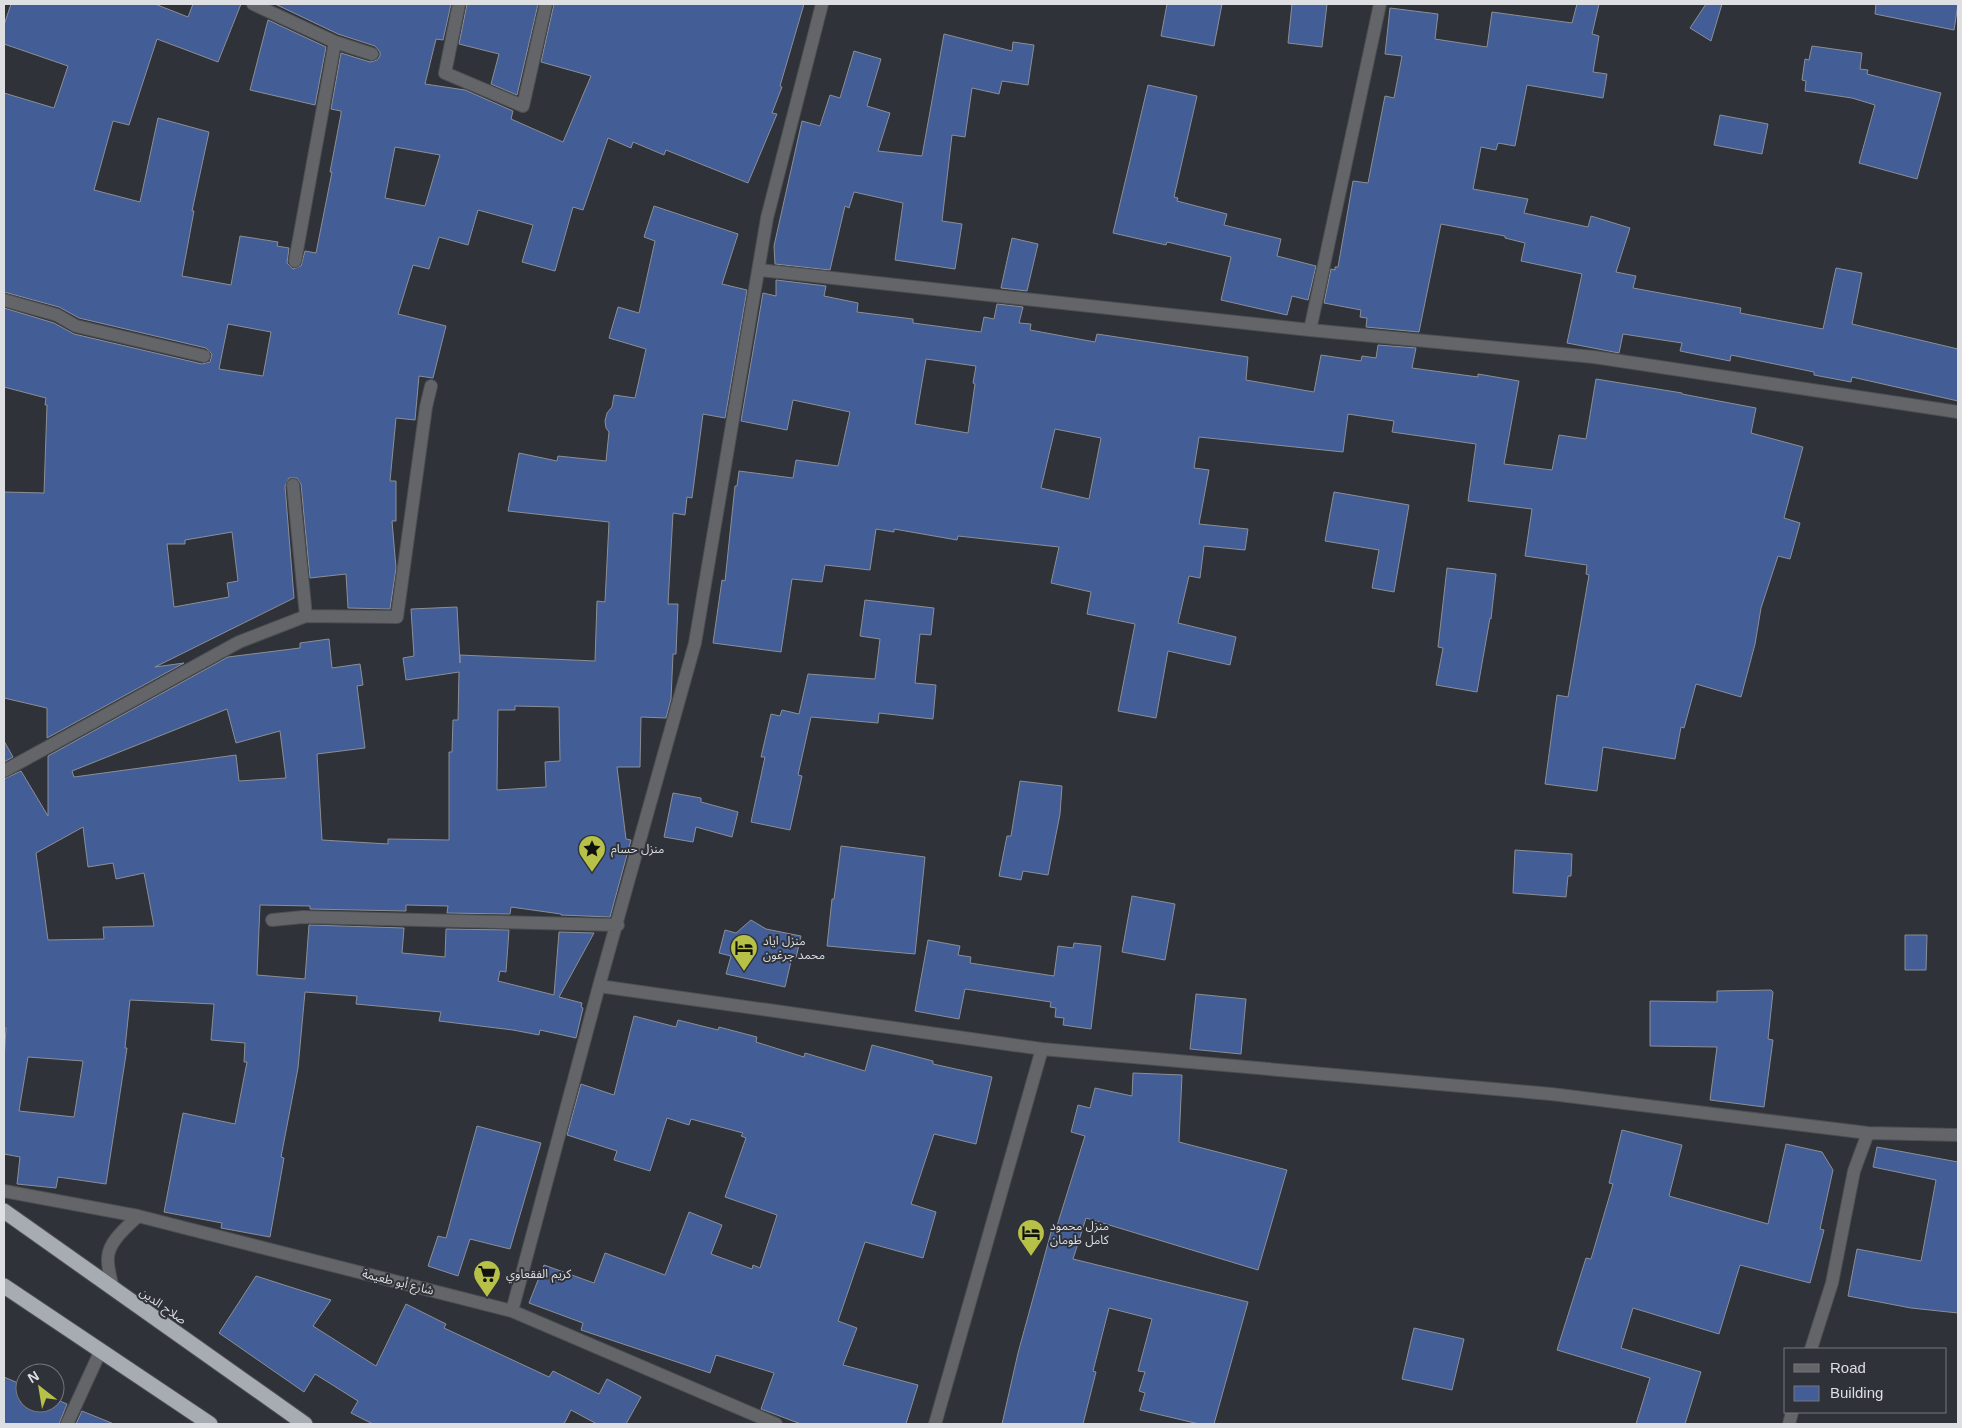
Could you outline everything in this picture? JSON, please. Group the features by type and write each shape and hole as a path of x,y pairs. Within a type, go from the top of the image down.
{"highway":[{"name":"صلاح الدين","path":"4,1211 305,1424"},
{"path":"4,1286 210,1424"}],"street":[{"path":"253,4 335,42 372,54"},
{"path":"459,4 445,73 523,106 546,4"},
{"path":"512,1311 599,986 618,926 695,643 767,218 822,4"},
{"path":"1310,330 1380,4"},
{"path":"295,261 335,42"},
{"path":"759,270 1310,330 1594,357 1958,412"},
{"path":"4,300 57,315 76,326 204,356"},
{"path":"4,771 239,642 306,616 397,617 426,407 431,386"},
{"path":"293,485 306,616"},
{"path":"272,920 303,917 618,926"},
{"path":"599,986 1042,1049 1551,1094 1868,1133 1958,1135"},
{"path":"935,1424 1042,1049"},
{"path":"1811,1348 1832,1283 1854,1171 1868,1133"},
{"name":"شارع أبو طعيمة","path":"4,1191 138,1216 512,1311 776,1424"},
{"path":"113,1289 107,1256 112,1244 121,1232 138,1216"},
{"path":"67,1424 101,1350"}],"building":[{"path":"11,4 155,4 188,17 193,4 241,4 218,62 157,39 129,125 113,121 94,190 140,202 158,118 209,132 192,211 194,211 182,276 231,285 240,236 278,242 277,246 289,248 287,263 293,269 301,266 305,251 316,253 341,114 341,111 331,109 341,53 370,62 377,60 380,56 380,52 375,46 338,34 275,4 451,4 443,40 436,39 425,84 465,90 513,111 511,119 563,142 591,76 541,62 554,4 804,4 780,86 782,87 772,113 777,114 748,183 666,150 664,155 633,142 631,148 608,138 583,210 573,207 555,271 522,262 533,225 478,210 468,245 439,237 429,269 413,265 398,314 446,326 433,378 419,376 415,420 396,418 390,481 396,481 396,521 392,521 396,568 390,609 348,608 346,574 310,578 301,484 297,478 289,478 285,486 294,598 155,667 184,663 47,738 47,708 4,698 4,492 44,493 47,405 45,405 46,398 4,387 4,308 54,323 74,334 202,364 210,362 212,354 206,348 79,318 59,307 4,292 4,93 54,108 68,66 4,44 4,25","holes":["395,147 440,155 425,206 385,198","228,324 271,332 263,376 219,369","232,532 238,581 227,583 229,597 174,607 167,544 185,544 185,540"]},
{"path":"467,4 538,4 517,95 491,84 499,54 459,44"},
{"path":"1167,4 1222,4 1214,46 1161,36"},
{"path":"1292,4 1327,4 1322,47 1288,43"},
{"path":"1577,4 1599,4 1592,34 1599,36 1593,72 1607,74 1603,98 1527,85 1515,146 1498,143 1496,150 1481,147 1473,189 1528,199 1524,213 1588,227 1591,216 1630,228 1616,272 1636,276 1633,288 1741,308 1740,313 1823,329 1836,268 1862,273 1852,324 1958,349 1958,401 1852,377 1851,382 1814,375 1814,372 1731,355 1730,361 1680,351 1682,343 1623,334 1619,353 1567,343 1582,274 1521,261 1525,243 1505,238 1505,236 1441,224 1419,332 1366,327 1367,318 1360,317 1361,310 1324,303 1331,269 1335,270 1335,267 1338,267 1353,181 1368,183 1385,96 1394,98 1402,56 1385,54 1390,8 1438,14 1435,39 1487,47 1492,12 1572,23"},
{"path":"1706,4 1722,4 1711,41 1690,28"},
{"path":"1876,4 1958,4 1954,30 1875,14"},
{"path":"268,20 326,47 315,105 250,90"},
{"path":"944,34 1012,51 1013,42 1034,45 1028,85 1002,81 999,94 972,88 965,137 952,135 942,221 962,224 955,269 895,260 903,203 854,192 849,208 845,206 830,270 775,264 774,246 802,121 820,126 830,95 840,98 854,51 881,59 867,106 890,113 878,151 922,156"},
{"path":"1812,46 1862,53 1860,69 1868,70 1867,74 1941,93 1917,179 1859,163 1875,105 1852,98 1805,91 1806,81 1802,80 1805,59 1809,60"},
{"path":"1148,85 1197,96 1174,197 1178,198 1177,201 1227,214 1224,225 1281,239 1277,256 1316,266 1308,300 1292,296 1287,315 1221,300 1231,257 1167,242 1166,245 1113,233"},
{"path":"1720,115 1768,124 1762,154 1714,145"},
{"path":"654,206 738,234 722,284 747,290 725,418 703,414 692,498 687,497 685,515 673,513 668,604 678,604 676,654 673,654 671,699 666,718 641,717 640,767 617,767 626,839 631,840 610,917 561,915 511,907 510,914 447,913 448,906 406,905 406,911 310,909 310,906 260,905 257,975 305,979 309,925 404,928 402,953 445,957 446,929 509,930 506,972 500,971 498,981 554,995 559,932 594,933 559,997 582,1003 581,1007 583,1008 576,1038 540,1030 539,1035 439,1021 441,1012 356,1004 357,996 305,992 298,1068 281,1157 284,1158 270,1237 221,1228 222,1223 164,1212 183,1113 235,1124 247,1062 244,1062 245,1043 211,1040 214,1004 130,1000 125,1048 127,1048 106,1184 58,1177 56,1188 17,1184 20,1157 4,1154 6,1028 4,1028 4,779 21,771 48,816 48,756 228,657 300,648 300,643 329,639 332,668 360,664 363,685 357,686 365,748 317,754 322,840 388,844 388,839 449,840 449,752 452,752 453,720 458,720 459,672 406,680 403,658 414,656 411,609 457,607 460,663 460,655 595,661 597,601 605,602 609,522 508,511 519,453 557,461 558,456 606,461 609,432 605,421 607,413 612,407 614,395 635,398 646,349 609,338 618,307 639,313 655,241 644,237","holes":["515,706 559,707 560,761 545,762 546,787 497,790 498,710 515,710","227,709 236,743 280,731 286,778 239,781 236,755 74,777 72,771","83,827 88,867 113,863 116,879 144,873 154,926 103,927 104,939 48,940 36,853","28,1057 83,1061 74,1117 19,1111"]},
{"path":"1012,238 1038,244 1027,291 1001,288"},
{"path":"776,280 826,286 824,296 858,303 857,312 913,319 913,323 981,332 984,317 994,319 997,304 1023,307 1019,323 1031,324 1030,330 1095,342 1097,334 1248,357 1246,380 1314,392 1321,355 1361,361 1362,356 1376,358 1378,345 1416,348 1412,368 1478,377 1478,374 1519,381 1504,464 1552,470 1559,435 1586,439 1596,379 1682,393 1756,408 1751,433 1803,447 1784,518 1800,523 1790,559 1778,556 1761,608 1755,644 1741,697 1696,684 1684,728 1681,727 1675,759 1603,747 1597,791 1545,784 1557,695 1568,697 1589,575 1586,574 1587,565 1525,556 1532,509 1468,501 1476,444 1392,432 1394,421 1348,414 1343,452 1199,437 1194,468 1209,470 1199,524 1248,529 1245,550 1204,546 1200,578 1189,576 1178,623 1236,637 1230,665 1168,651 1156,718 1118,711 1135,624 1087,614 1091,592 1051,583 1059,547 958,536 957,540 894,529 894,532 876,529 870,570 825,565 822,582 792,579 781,652 713,643 722,580 725,581 735,486 737,486 739,471 793,478 796,460 838,466 850,412 793,400 787,430 741,421 763,293 776,296","holes":["926,359 976,366 968,433 915,424","1055,429 1101,438 1089,499 1041,488"]},
{"path":"1334,492 1409,505 1394,592 1372,588 1379,550 1325,541"},
{"path":"1447,568 1496,574 1491,619 1477,692 1436,685 1443,648 1438,647"},
{"path":"865,600 934,608 931,635 920,634 915,683 936,685 933,719 879,713 878,723 811,717 798,775 802,776 790,830 751,822 765,757 761,757 771,714 780,716 782,710 799,714 808,674 875,679 880,639 860,636"},
{"path":"4,741 13,757 4,762"},
{"path":"1020,781 1062,786 1060,814 1048,875 1023,871 1021,880 999,876 1007,836 1011,836"},
{"path":"673,793 701,798 701,802 738,812 732,837 696,827 693,842 664,837"},
{"path":"841,846 925,857 915,954 827,946 832,899 834,899"},
{"path":"1515,850 1572,854 1571,876 1568,876 1566,897 1513,893"},
{"path":"1132,896 1175,904 1165,960 1122,952"},
{"path":"751,920 766,929 801,936 796,958 792,957 785,987 726,974 731,956 719,953 725,930 736,933"},
{"path":"1905,935 1927,935 1926,970 1905,970"},
{"path":"928,940 960,946 958,955 971,957 970,963 1054,976 1058,946 1073,948 1074,943 1101,946 1091,1029 1063,1025 1064,1018 1055,1017 1056,1008 1050,1007 1051,1002 965,989 959,1019 915,1011"},
{"path":"1771,990 1773,992 1768,1039 1773,1040 1764,1107 1710,1100 1717,1047 1650,1046 1650,1001 1717,1002 1717,991"},
{"path":"1196,994 1246,999 1241,1054 1190,1049"},
{"path":"634,1016 676,1027 678,1020 718,1030 719,1027 757,1037 756,1042 804,1057 805,1053 865,1071 872,1045 933,1061 933,1064 992,1077 976,1144 934,1134 911,1204 936,1212 923,1258 865,1242 838,1321 857,1328 843,1365 918,1385 906,1424 801,1424 761,1409 774,1373 716,1355 710,1373 581,1330 583,1323 529,1303 544,1265 594,1283 605,1253 665,1275 689,1212 722,1225 711,1254 752,1269 753,1265 760,1268 777,1215 725,1197 746,1138 741,1136 743,1133 691,1119 689,1125 667,1118 650,1171 614,1160 617,1151 567,1135 581,1084 614,1095"},
{"path":"1133,1073 1182,1075 1179,1142 1287,1170 1258,1270 1086,1218 1073,1259 1248,1302 1214,1424 1199,1424 1140,1410 1145,1393 1139,1391 1145,1372 1138,1371 1152,1319 1109,1308 1093,1371 1096,1372 1083,1424 1002,1424 1018,1353 1053,1225 1057,1226 1085,1136 1071,1132 1078,1105 1090,1108 1095,1088 1132,1096"},
{"path":"477,1126 541,1143 510,1249 470,1239 458,1276 428,1266 438,1236 446,1238"},
{"path":"1622,1130 1682,1145 1669,1196 1768,1224 1786,1144 1822,1152 1833,1170 1820,1229 1824,1230 1810,1283 1740,1265 1719,1334 1633,1308 1621,1348 1701,1372 1685,1424 1636,1424 1650,1378 1557,1350 1586,1258 1591,1259 1613,1184 1609,1183"},
{"path":"1877,1147 1958,1162 1958,1313 1911,1308 1848,1296 1857,1249 1921,1261 1936,1180 1873,1167"},
{"path":"256,1276 331,1300 313,1326 376,1366 406,1304 446,1324 444,1328 549,1377 553,1371 599,1394 607,1379 641,1397 626,1424 597,1424 571,1410 564,1424 373,1424 351,1413 358,1401 315,1374 304,1392 219,1333"},
{"path":"1414,1328 1464,1339 1452,1390 1402,1379"},
{"path":"4,1377 15,1382 15,1413 63,1413 59,1424 4,1424"},
{"path":"82,1411 114,1424 76,1424"}],"place":[{"name":"منزل حسام","path":"592,873"},
{"name":"منزل اياد محمد جرغون","path":"744,972"},
{"name":"منزل محمود كامل طومان","path":"1031,1257"},
{"name":"كريم الفقعاوي","path":"487,1298"}]}
